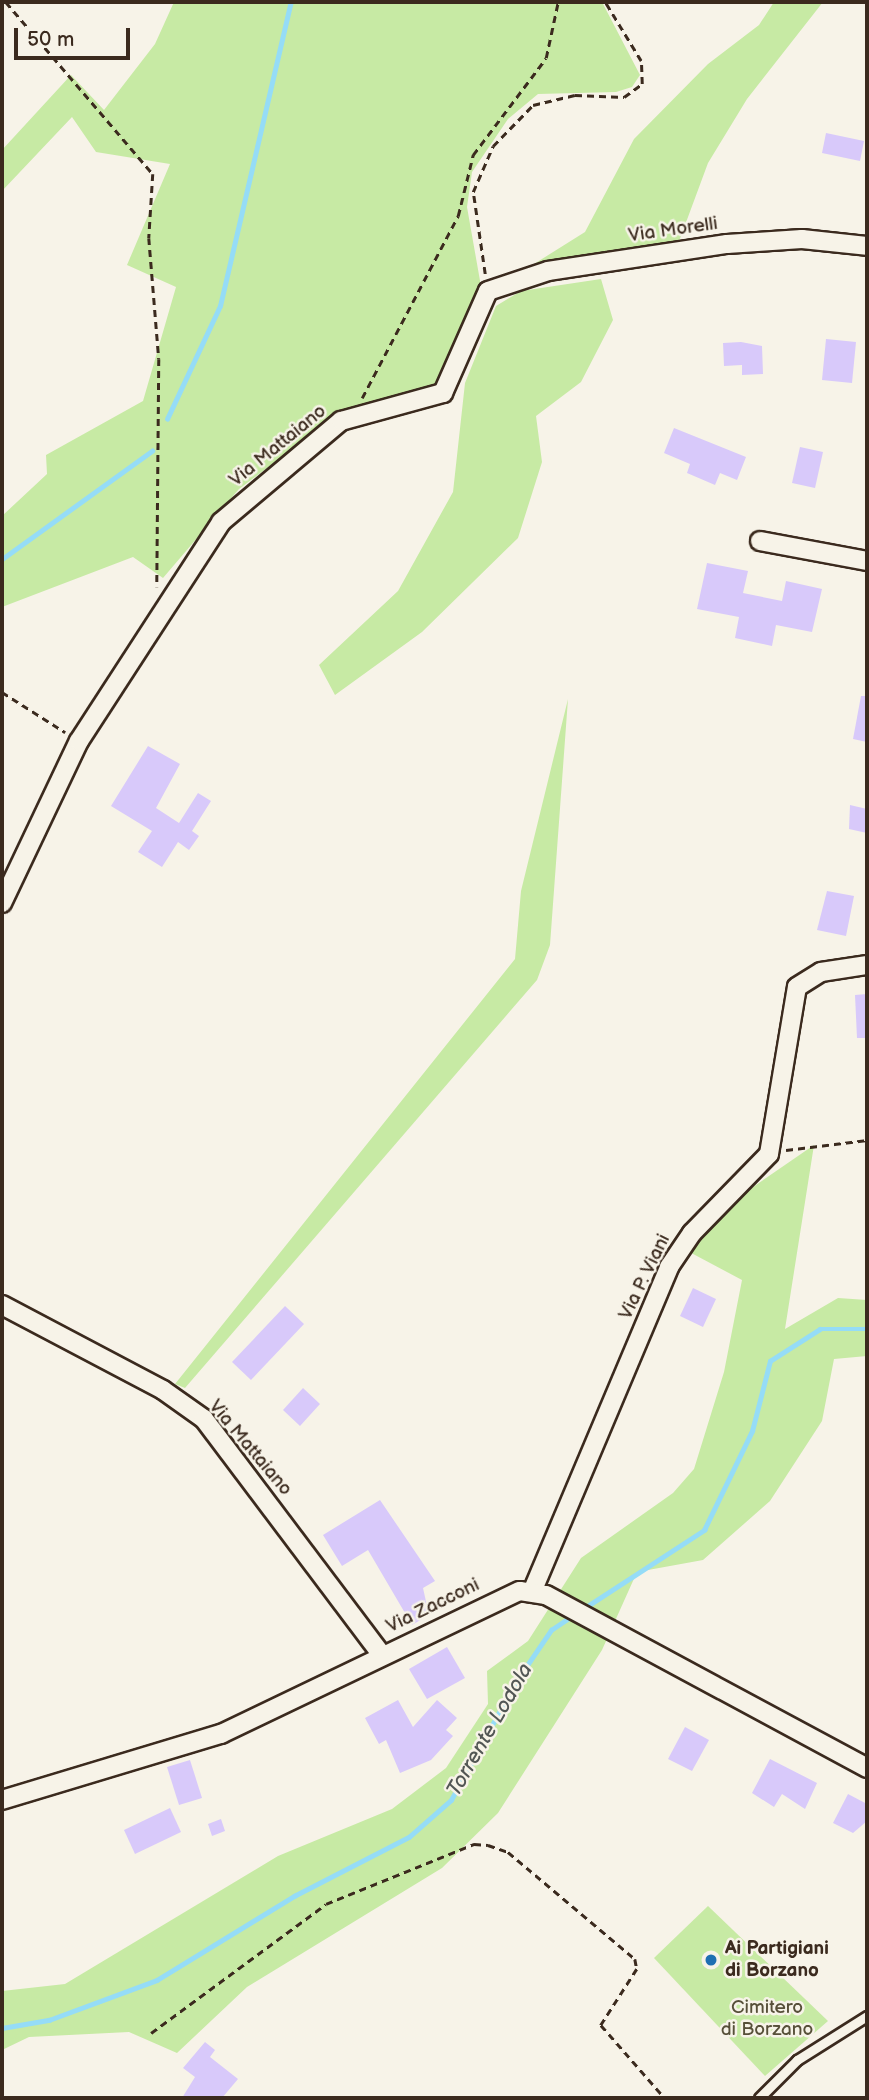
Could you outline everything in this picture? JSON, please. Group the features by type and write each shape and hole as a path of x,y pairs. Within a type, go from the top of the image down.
{"street":[{"name":"Via Morelli","path":"488,291 548,271 727,244 793,239 867,246"},
{"name":"Via Mattaiano","path":"2,903 79,741 158,615 229,514 358,412 443,393 488,291"},
{"path":"760,541 867,561"},
{"path":"769,1154 797,987 821,972 867,965"},
{"name":"Via P. Viani","path":"539,1593 669,1267 692,1233 769,1154"},
{"name":"Via Mattaiano","path":"2,1305 204,1419 381,1654"},
{"path":"539,1593 867,1768"},
{"name":"Via Zacconi","path":"2,1800 221,1734 487,1602 539,1593"}],"lane":[{"path":"759,2098 797,2060 867,2017"}],"path":[{"path":"6,2 153,174 149,238 159,359 158,615"},
{"path":"358,412 458,216 473,155 546,58 558,2"},
{"path":"488,291 472,208 476,177 494,146 533,105 575,95 624,97 642,84 641,61 605,2"},
{"path":"2,692 79,741"},
{"path":"769,1154 867,1140"},
{"path":"151,2033 326,1904 474,1844 488,1845 508,1852 635,1959 637,1969 601,2025 665,2098"}],"green space":[{"path":"174,2 602,2 640,75 632,87 616,92 538,94 508,119 472,172 467,207 482,292 443,387 346,409 239,489 163,578 133,557 2,607 2,516 47,474 46,455 143,401 176,287 127,265 170,164 96,152 72,117 2,191 2,150 71,75 104,110 155,44"},
{"path":"774,2 823,2 747,99 708,163 678,244 526,269 585,232 634,139 708,64 759,25"},
{"path":"601,279 613,320 581,382 536,416 542,462 518,538 422,632 335,695 319,665 398,591 453,492 465,383 496,306 521,291"},
{"path":"568,699 550,945 537,980 185,1388 175,1384 515,959 521,891"},
{"path":"814,1145 785,1329 838,1298 867,1300 867,1356 834,1359 822,1421 770,1501 703,1560 637,1572 602,1650 498,1813 442,1868 247,1987 177,2053 129,2032 29,2037 2,2050 2,1991 65,1984 278,1856 392,1809 446,1768 488,1704 487,1671 528,1641 581,1558 673,1493 694,1469 724,1372 742,1280 680,1247 708,1218"},
{"name":"Cimitero di Borzano","path":"708,1906 828,2021 765,2076 654,1958"}],"building":[{"path":"826,133 864,141 860,161 822,153"},
{"path":"826,339 856,342 852,383 822,380"},
{"path":"741,342 762,346 763,374 742,375 742,365 724,366 723,343"},
{"path":"674,428 746,457 737,480 720,473 715,485 687,473 690,464 664,453"},
{"path":"800,447 823,452 815,488 792,483"},
{"path":"707,563 748,571 743,593 782,601 786,581 822,589 812,632 776,625 772,646 735,638 739,617 697,609"},
{"path":"861,696 867,696 867,742 853,739"},
{"path":"148,746 180,764 156,808 179,823 198,793 211,801 192,831 199,836 189,850 178,842 162,867 138,852 152,831 111,806"},
{"path":"850,805 867,809 867,833 849,829"},
{"path":"827,891 854,896 846,936 817,930"},
{"path":"867,994 867,1038 857,1038 855,995"},
{"path":"693,1288 716,1299 703,1327 680,1316"},
{"path":"285,1306 304,1324 251,1380 232,1362"},
{"path":"303,1388 320,1404 300,1426 283,1410"},
{"path":"380,1500 435,1581 423,1588 429,1615 412,1625 368,1550 342,1566 323,1535"},
{"path":"447,1647 465,1678 427,1699 409,1669"},
{"path":"398,1700 413,1727 437,1700 457,1718 446,1730 453,1736 431,1760 400,1773 386,1740 379,1744 365,1718"},
{"path":"685,1727 709,1740 692,1771 668,1759"},
{"path":"770,1759 817,1783 805,1809 782,1794 774,1807 752,1793"},
{"path":"190,1760 202,1798 179,1805 167,1767"},
{"path":"848,1794 867,1804 867,1821 853,1833 833,1823"},
{"path":"170,1808 181,1832 135,1854 124,1830"},
{"path":"221,1819 225,1831 212,1836 208,1824"},
{"path":"205,2042 215,2050 210,2057 238,2079 222,2098 182,2098 195,2077 183,2068"}],"waterway":[{"path":"167,419 220,306 291,2"},
{"path":"2,559 152,451"},
{"name":"Torrente Lodola","path":"583,1609 704,1530 752,1431 770,1361 820,1329 867,1329"},
{"name":"Torrente Lodola","path":"2,2028 49,2020 157,1980 294,1896 409,1837 451,1800 515,1683 551,1630 572,1616"}],"place":[{"name":"Ai Partigiani di Borzano","path":"711,1960"}]}
